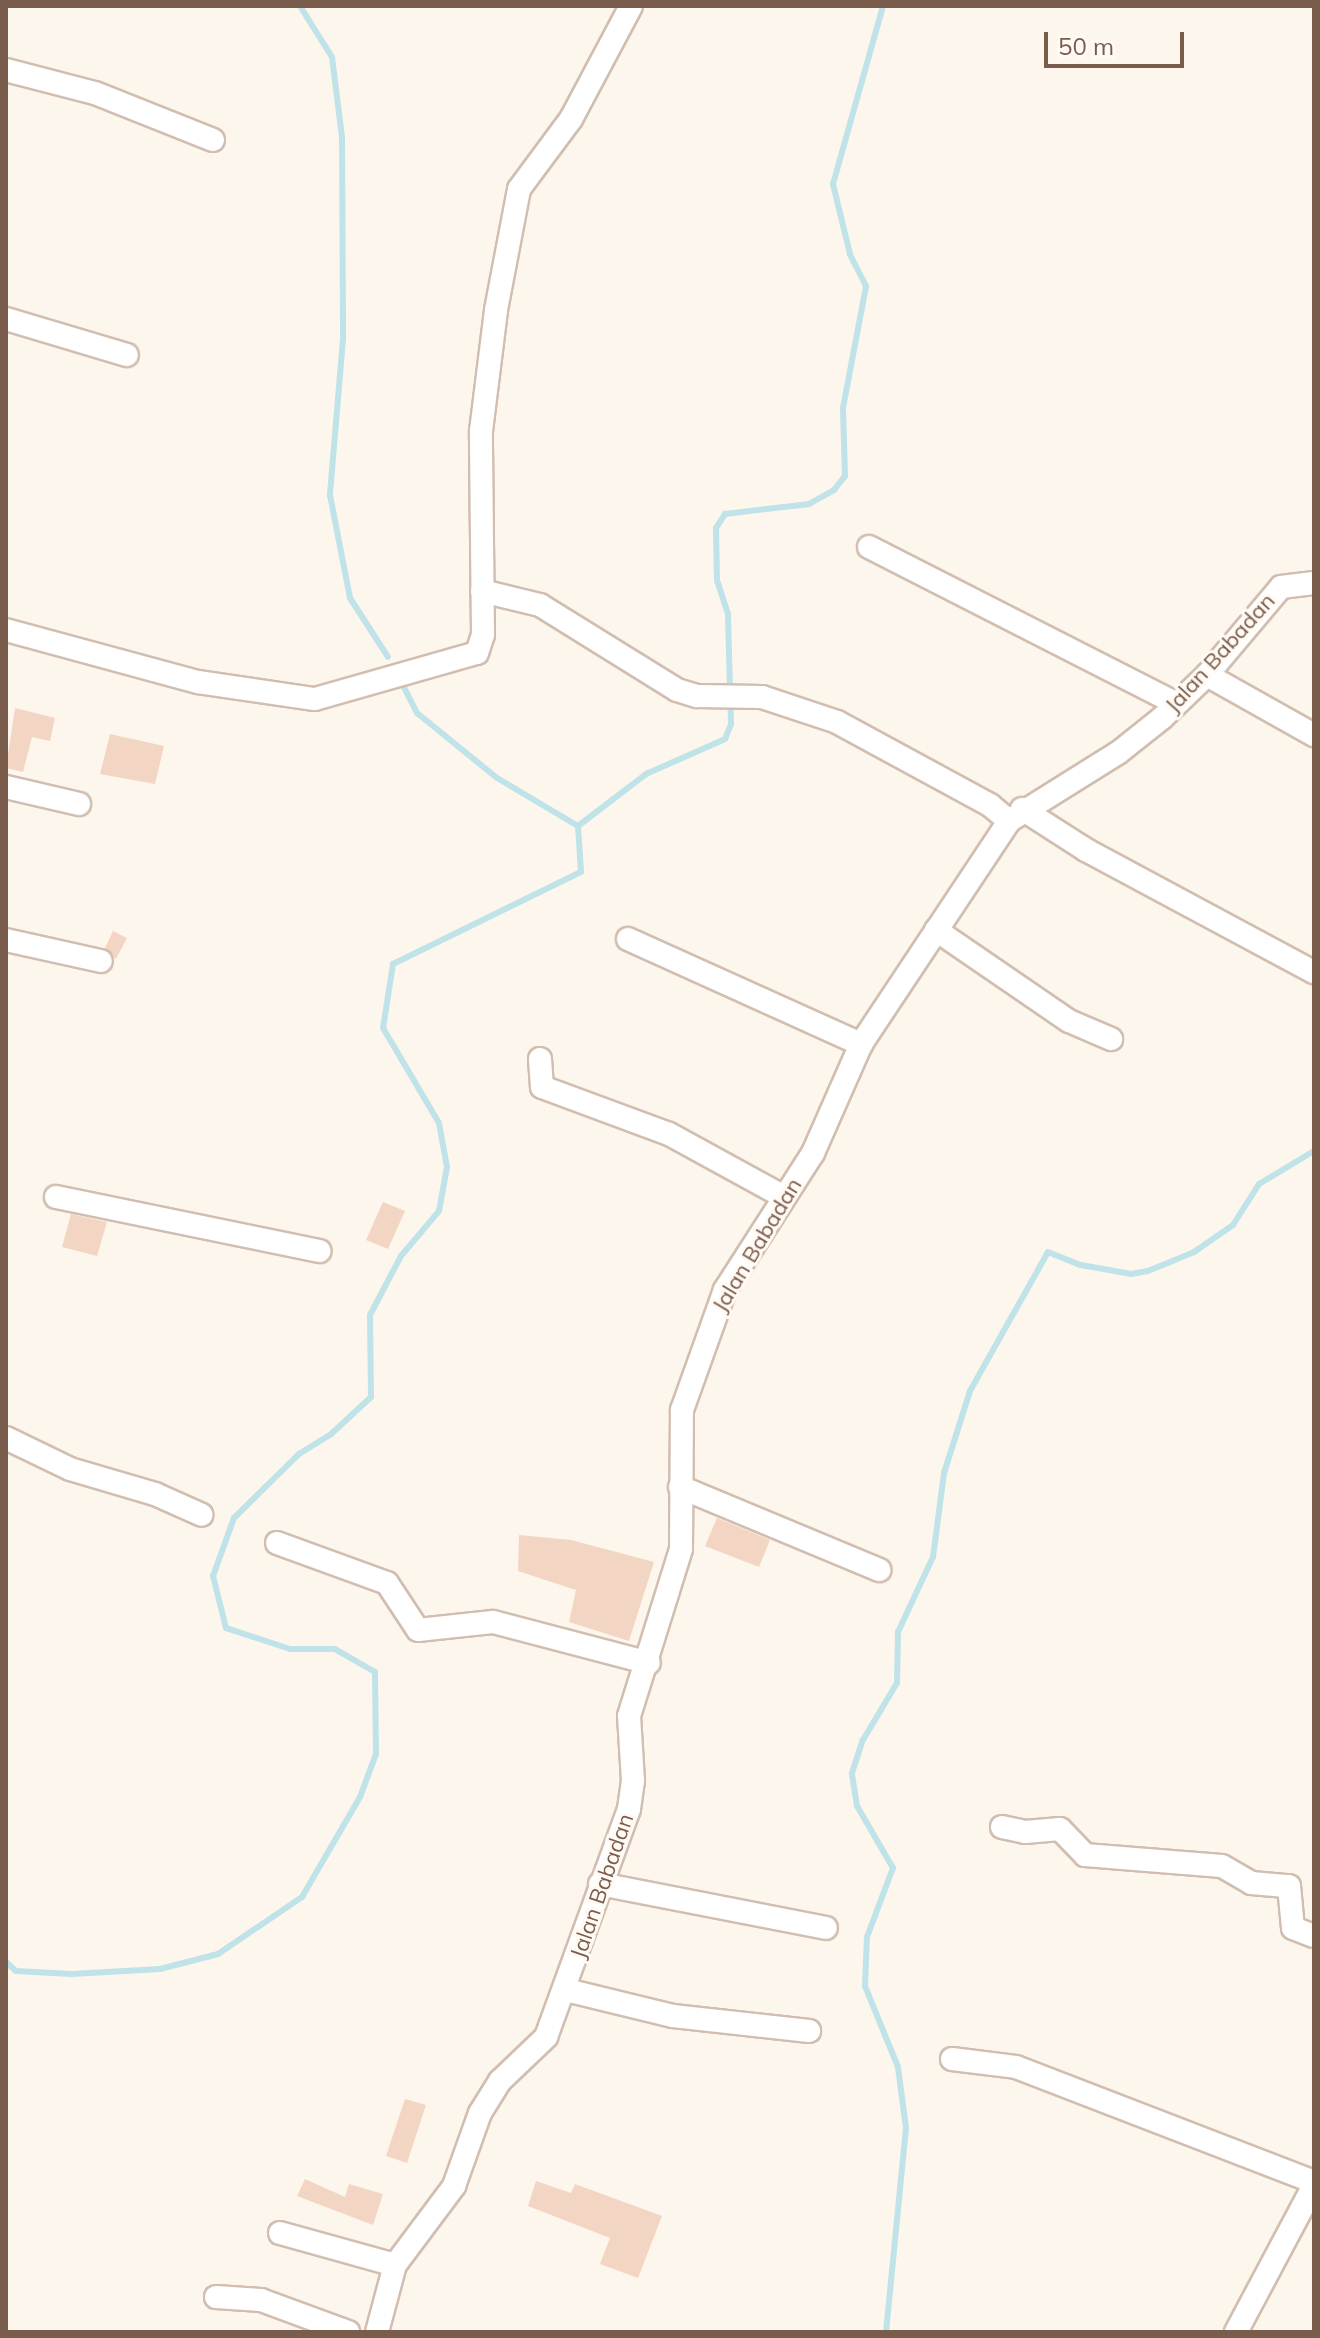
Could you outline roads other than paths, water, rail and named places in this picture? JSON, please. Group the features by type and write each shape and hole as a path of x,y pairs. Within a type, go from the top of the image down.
{"street":[{"path":"6,630 198,682 315,699 477,653 483,635 481,431 496,310 519,189 571,119 631,6"},
{"path":"6,70 95,93 213,140"},
{"path":"6,319 127,355"},
{"path":"869,547 1175,703"},
{"name":"Jalan Babadan","path":"377,2332 395,2265 454,2186 480,2113 500,2081 546,2037 566,1990 600,1884 629,1809 633,1781 629,1716 649,1663 681,1549 682,1410 699,1352 725,1290 813,1153 861,1044 1016,815 1118,753 1207,675 1281,587 1314,583"},
{"path":"482,591 540,605 677,690 697,696 762,697 837,722 990,805 1086,850 1314,972"},
{"path":"1207,675 1314,735"},
{"path":"6,787 79,804"},
{"path":"936,930 1069,1021 1111,1039"},
{"path":"628,939 861,1044"},
{"path":"6,940 101,961"},
{"path":"540,1059 542,1087 669,1134 784,1197"},
{"path":"56,1197 320,1251"},
{"path":"6,1438 70,1469 155,1494 202,1515"},
{"path":"680,1487 879,1570"},
{"path":"277,1543 387,1583 418,1630 493,1622 649,1663"},
{"path":"1002,1827 1025,1832 1060,1829 1085,1855 1123,1862 1222,1866 1251,1883 1289,1886 1293,1928 1314,1936"},
{"path":"600,1884 826,1928"},
{"path":"566,1990 673,2016 809,2031"},
{"path":"952,2059 1016,2067 1314,2184 1236,2332"},
{"path":"280,2233 395,2265"},
{"path":"216,2297 261,2300 348,2332"}],"waterway":[{"path":"300,6 332,57 342,137 343,339 330,495 350,598 388,657"},
{"path":"578,826 646,774 725,739 731,724 728,614 717,581 716,528 725,514 809,504 834,490 845,476 843,408 866,286 850,254 833,184 883,6"},
{"path":"6,1962 16,1971 72,1974 160,1969 218,1954 302,1897 360,1797 376,1754 375,1672 335,1649 290,1649 226,1628 213,1576 234,1518 299,1454 330,1435 371,1397 370,1315 401,1256 439,1211 447,1167 439,1123 383,1028 393,964 581,872 578,826 497,778 417,713 401,681"},
{"path":"886,2332 906,2128 898,2067 865,1986 867,1937 893,1868 857,1806 852,1773 863,1740 897,1683 898,1632 933,1557 944,1473 970,1391 1048,1252 1081,1265 1131,1274 1148,1271 1194,1252 1233,1225 1259,1184 1314,1151"}]}
